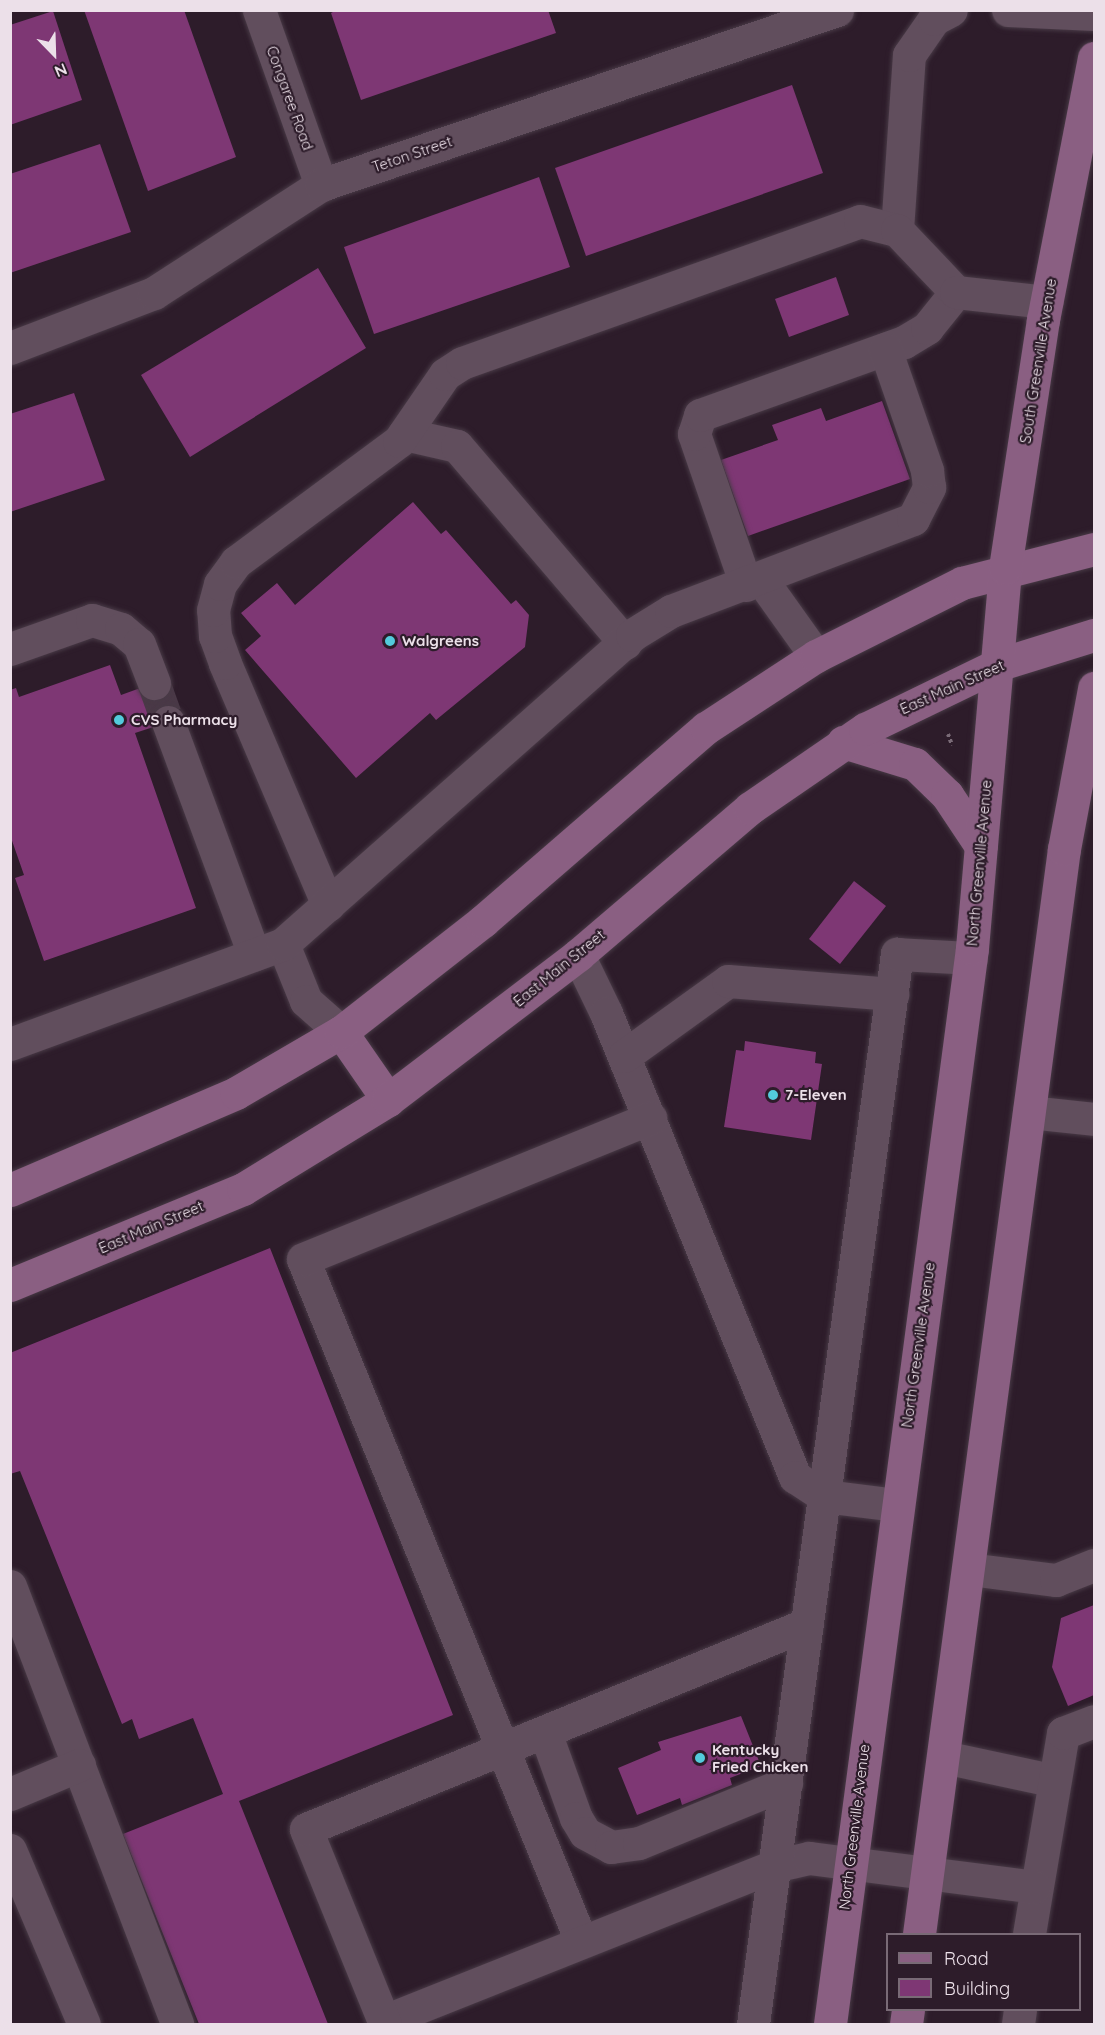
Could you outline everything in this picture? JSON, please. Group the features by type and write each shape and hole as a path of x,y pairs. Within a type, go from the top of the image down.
{"main road":[{"name":"South Greenville Avenue","path":"997,665 1005,568 1046,302 1095,58"},
{"path":"10,1190 236,1093 341,1032 483,921 706,728 816,656 918,603 1005,568 1095,549"},
{"name":"East Main Street","path":"10,1285 243,1189 388,1100 578,955 750,808 843,742 997,665 1095,635"},
{"name":"North Greenville Avenue","path":"830,2025 971,958 997,665"},
{"path":"919,1933 1064,849 1095,688"},
{"path":"843,742 915,764 947,795 981,846"},
{"path":"341,1032 388,1100"}],"street":[{"name":"Congaree Road","path":"259,10 321,185"},
{"name":"Teton Street","path":"10,348 154,293 321,185 837,10"},
{"path":"897,230 909,55 934,19 951,10"},
{"path":"1008,10 1095,14"},
{"path":"328,905 221,654 213,610 220,584 236,562 404,434 431,388 462,363 860,221 897,230 956,292 1046,302"},
{"path":"816,656 753,582 694,434 700,416 885,349 927,328 956,292"},
{"path":"13,1036 269,950 328,905 624,643 671,611 900,527 924,504 927,470 885,349"},
{"path":"404,434 457,446 624,643"},
{"path":"10,649 92,620 121,629 139,644 154,683"},
{"path":"168,722 269,950 306,1001 341,1032"},
{"path":"753,2025 897,954 971,958"},
{"path":"578,955 650,1118 795,1477 824,1496 897,1505"},
{"path":"624,1056 728,981 892,994"},
{"path":"1029,1112 1095,1119"},
{"path":"581,1941 303,1259 650,1118"},
{"path":"969,1569 1056,1580 1095,1565"},
{"path":"10,1586 177,2025"},
{"path":"807,1624 306,1829 385,2023 581,1941 774,1866 809,1858 1034,1887"},
{"path":"1029,1933 1051,1780 1063,1733 1095,1721"},
{"path":"545,1732 576,1818 585,1833 612,1847 639,1843 786,1783"},
{"path":"944,1757 1051,1780"},
{"path":"10,1794 79,1765"},
{"path":"10,1850 78,2023"}],"path":[{"path":"948,734 952,745"}],"building":[{"path":"84,10 184,10 236,157 148,191"},
{"path":"337,10 548,10 556,33 361,100 331,13"},
{"path":"53,11 82,100 10,125 10,25"},
{"path":"792,85 823,173 586,256 555,168"},
{"path":"100,144 131,232 10,273 10,174"},
{"path":"539,177 570,267 374,334 344,247"},
{"path":"318,268 366,348 190,457 141,375"},
{"path":"836,277 849,315 789,337 775,299"},
{"path":"74,393 105,480 10,512 10,414"},
{"path":"882,401 910,479 748,536 721,460 778,440 772,425 821,408 826,421"},
{"name":"Walgreens","path":"413,502 441,534 446,530 511,604 516,600 529,615 525,647 436,720 430,713 356,778 245,650 261,636 241,613 277,583 295,605"},
{"name":"CVS Pharmacy","path":"110,665 121,695 168,678 181,718 135,733 196,908 44,961 15,878 24,875 10,835 10,690 16,688 19,697"},
{"path":"854,881 886,906 840,964 809,939"},
{"name":"7-Eleven","path":"745,1041 816,1052 815,1063 822,1064 811,1140 724,1127 736,1050 744,1051"},
{"path":"270,1248 453,1715 239,1801 328,2024 199,2024 123,1834 223,1794 193,1718 139,1739 132,1719 122,1724 20,1471 10,1474 10,1353"},
{"path":"1094,1605 1094,1695 1068,1706 1052,1667 1061,1618"},
{"name":"Kentucky Fried Chicken","path":"741,1716 761,1766 730,1778 732,1785 682,1805 680,1798 637,1815 618,1768 661,1750 658,1742"}],"tunnel":[{"path":"154,683 168,722"}],"place":[{"name":"Walgreens","path":"390,641"},
{"name":"CVS Pharmacy","path":"119,720"},
{"name":"7-Eleven","path":"773,1095"},
{"name":"Kentucky Fried Chicken","path":"700,1758"}]}
